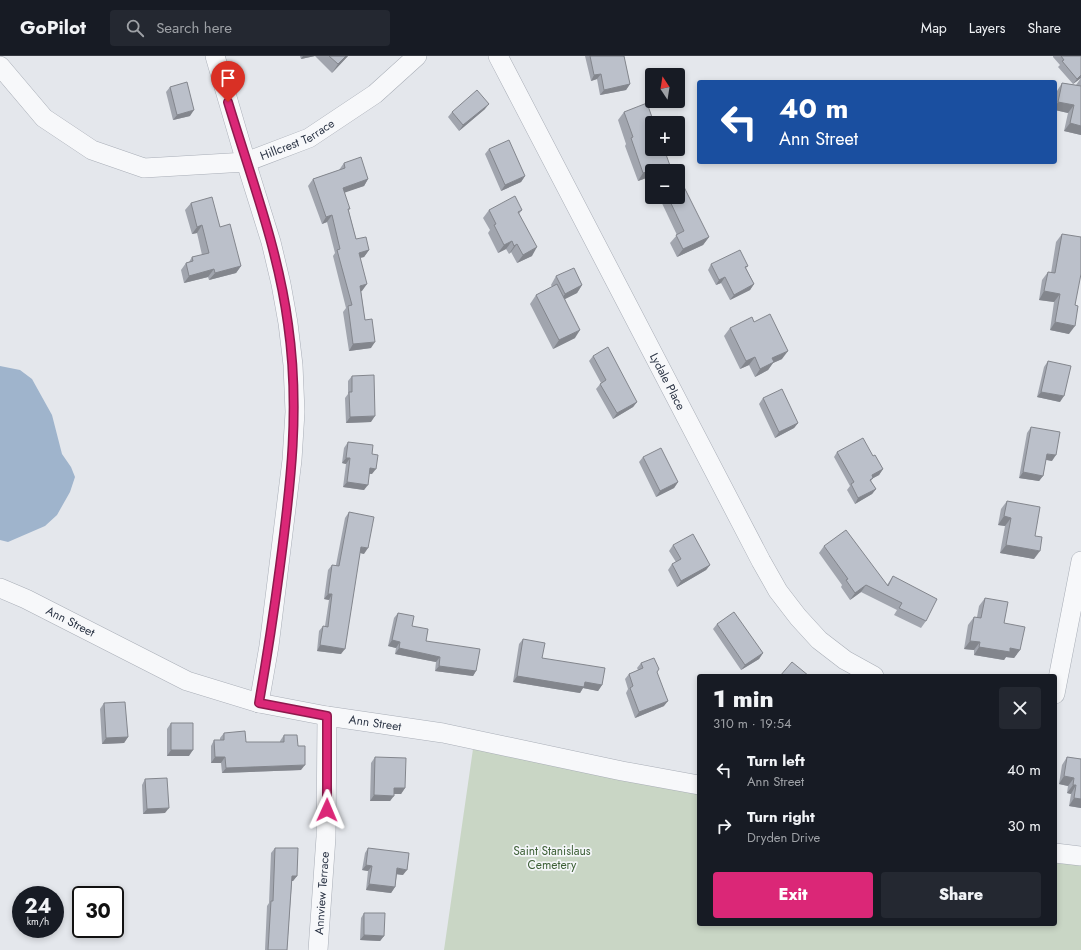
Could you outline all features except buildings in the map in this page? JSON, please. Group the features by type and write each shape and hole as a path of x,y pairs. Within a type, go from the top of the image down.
{"street":[{"path":"215,56 271,242 288,323 293,365 295,412 285,530 269,646 259,703"},
{"name":"Hillcrest Terrace","path":"0,66 44,118 92,150 144,168 246,162 309,138 375,94 417,56"},
{"name":"Lydale Place","path":"498,56 778,591 819,640 845,660 870,674"},
{"path":"1057,684 1081,561"},
{"name":"Ann Street","path":"0,588 26,599 187,680 259,703 327,716 443,733 622,771 697,785"},
{"name":"Annview Terrace","path":"318,950 326,837 327,716"},
{"path":"1057,853 1081,856"}],"green space":[{"name":"Saint Stanislaus Cemetery","path":"473,749 697,791 697,926 1057,926 1057,863 1081,865 1081,950 444,950"}],"water":[{"path":"0,366 20,370 32,379 52,415 62,454 71,467 75,477 70,492 57,515 45,526 8,542 0,540"}],"route":[{"path":"228,102 271,242 288,323 293,365 295,412 285,530 269,646 259,703 327,716 327,810"}]}
